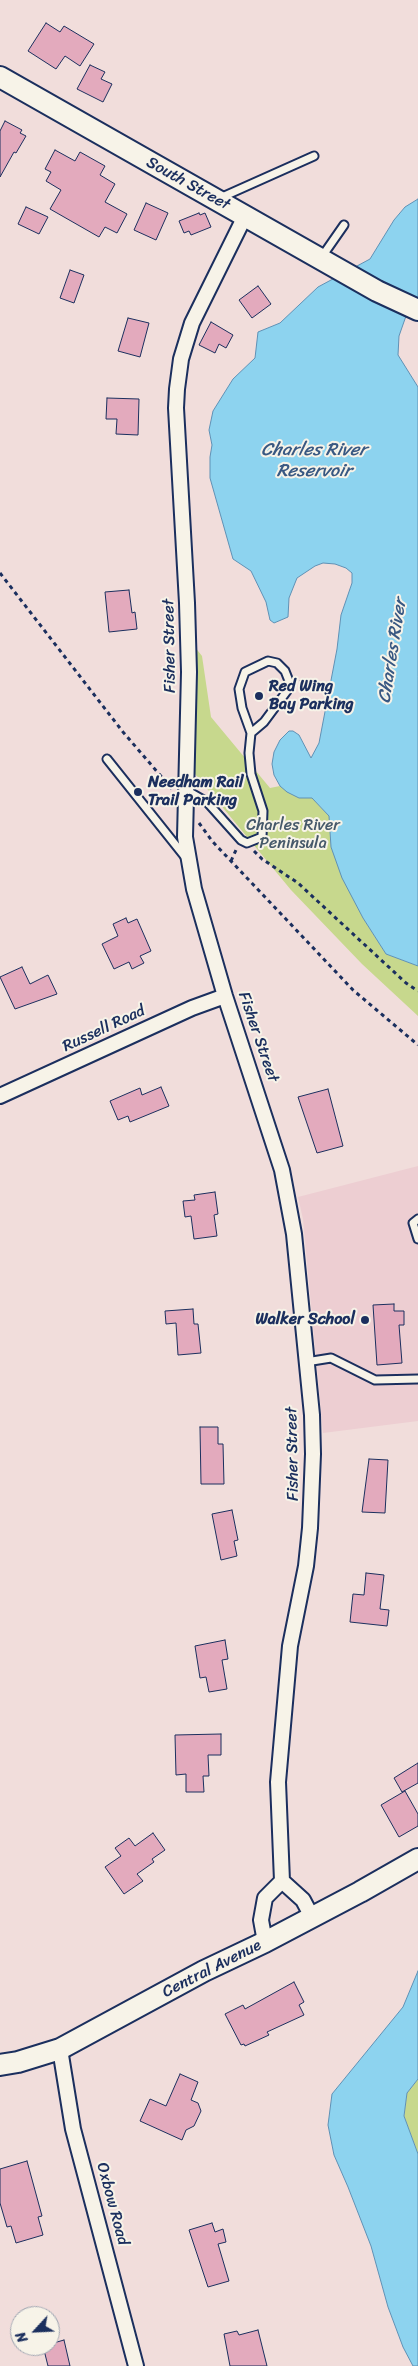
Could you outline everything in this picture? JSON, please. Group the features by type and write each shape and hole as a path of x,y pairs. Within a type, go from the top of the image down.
{"street":[{"name":"South Street","path":"0,77 377,291 418,310"},
{"name":"Fisher Street","path":"245,216 192,323 181,360 176,408 189,672 185,790 188,860 194,889 225,996 252,1071 284,1177 294,1234 314,1434 306,1566 290,1646 278,1782 282,1881"},
{"name":"Russell Road","path":"0,1096 192,1008 225,996"},
{"name":"Central Avenue","path":"0,2065 18,2062 60,2049 204,1971 265,1942 418,1859"},
{"path":"265,1942 261,1920 265,1898 282,1881 303,1900 312,1917"},
{"name":"Oxbow Road","path":"60,2049 73,2129 136,2366"}],"lane":[{"path":"215,200 314,156"},
{"path":"325,260 344,225"},
{"path":"185,790 207,802 241,840 247,843 262,837 264,828 263,811 251,774 249,753 251,733 242,708 239,689 245,672 268,661 277,663 285,671 289,681 287,691 264,722 251,733"},
{"path":"108,759 188,860"},
{"path":"418,1219 413,1223 418,1239"},
{"path":"306,1362 331,1358 375,1380 418,1379"}],"path":[{"path":"289,681 331,684"},
{"path":"247,843 262,859 298,883 406,983 418,991"}],"shaded area":[{"name":"Walker School","path":"418,1166 418,1421 323,1433 303,1219 298,1197"}],"green space":[{"name":"Charles River Peninsula","path":"191,642 202,656 211,717 270,788 280,786 299,797 312,798 329,816 331,847 363,918 386,954 418,966 418,1016 362,964 291,890 190,768"},
{"path":"418,2079 418,2154 404,2116 407,2093"}],"water":[{"name":"Charles River Reservoir","path":"418,199 418,305 406,316 399,336 398,355 418,387 418,966 386,954 363,918 342,878 331,847 329,816 312,798 299,798 280,786 274,775 272,764 274,752 280,740 289,731 299,735 311,758 319,743 337,649 341,615 352,583 352,573 346,568 335,564 323,563 315,566 297,578 289,598 288,617 274,623 270,620 266,602 251,571 233,559 210,478 212,445 209,430 213,411 233,379 255,358 258,332 280,323 318,287 370,259 394,220 405,207"},
{"path":"418,1971 418,2079 407,2093 404,2116 418,2154 418,2366 413,2366 403,2347 388,2307 371,2246 334,2155 328,2125 332,2094 403,2007"}],"building":[{"path":"46,23 60,32 64,26 94,44 80,66 65,56 56,69 28,51"},
{"path":"90,65 105,72 101,79 112,84 103,102 77,89"},
{"path":"5,121 22,130 20,133 26,136 16,153 14,152 0,177 0,131"},
{"path":"55,150 75,161 80,152 105,166 100,175 115,184 105,202 127,214 117,233 105,227 99,237 50,209 61,190 46,181 51,172 45,169"},
{"path":"146,203 168,213 156,240 134,230"},
{"path":"26,207 48,217 39,234 18,224"},
{"path":"199,213 200,215 205,213 211,227 191,235 189,231 184,233 179,221"},
{"path":"70,270 84,275 74,303 60,298"},
{"path":"258,286 271,304 252,318 239,300"},
{"path":"128,318 149,323 140,357 118,351"},
{"path":"211,322 233,335 226,348 219,344 215,353 199,345"},
{"path":"107,398 139,399 138,435 116,434 117,419 106,419"},
{"path":"129,590 132,613 135,612 137,629 109,632 105,592"},
{"path":"126,918 128,923 137,919 151,951 140,956 144,963 132,969 129,962 114,969 102,944 118,936 113,924"},
{"path":"22,967 30,984 48,975 57,994 15,1009 0,977"},
{"path":"161,1087 169,1106 130,1122 128,1116 118,1120 110,1101 140,1088 142,1095"},
{"path":"328,1089 343,1146 317,1153 298,1097"},
{"path":"215,1192 218,1214 214,1215 217,1236 194,1239 191,1216 185,1217 183,1201 195,1200 194,1195"},
{"path":"394,1304 394,1311 404,1311 404,1325 399,1325 402,1363 377,1365 373,1305"},
{"path":"193,1309 194,1324 198,1324 201,1353 178,1355 176,1323 166,1324 165,1311"},
{"path":"200,1427 218,1427 218,1444 223,1444 224,1484 201,1484"},
{"path":"369,1459 388,1460 385,1513 362,1512"},
{"path":"232,1510 238,1540 234,1541 237,1556 221,1560 212,1514"},
{"path":"366,1573 384,1575 380,1609 389,1610 387,1626 350,1622 353,1594 364,1595"},
{"path":"225,1640 228,1659 222,1660 227,1689 209,1692 206,1677 200,1678 195,1646"},
{"path":"221,1734 221,1755 208,1755 209,1776 203,1776 204,1792 186,1792 186,1774 176,1775 175,1735"},
{"path":"418,1763 418,1783 402,1792 394,1778"},
{"path":"405,1791 418,1814 418,1826 399,1837 381,1805"},
{"path":"153,1833 165,1850 152,1859 154,1862 137,1874 143,1881 124,1894 105,1867 121,1856 115,1848 129,1838 135,1846"},
{"path":"294,1982 304,2002 299,2005 304,2015 267,2032 269,2035 245,2046 244,2044 241,2045 225,2014 243,2005 245,2009"},
{"path":"180,2074 198,2082 191,2100 198,2103 201,2111 194,2126 186,2130 182,2140 140,2121 150,2099 166,2106"},
{"path":"27,2161 42,2216 38,2217 43,2235 16,2243 11,2226 7,2227 0,2203 0,2169"},
{"path":"212,2223 215,2232 223,2229 226,2242 218,2244 229,2281 208,2287 189,2230"},
{"path":"258,2330 267,2366 230,2366 224,2334 237,2331 239,2335"},
{"path":"64,2340 70,2366 48,2366 46,2356 60,2356 60,2341"}],"place":[{"name":"Red Wing Bay Parking","path":"259,696"},
{"name":"Needham Rail Trail Parking","path":"138,792"},
{"name":"Walker School","path":"365,1320"}],"water label":[{"name":"Charles River","path":"393,651"}]}
